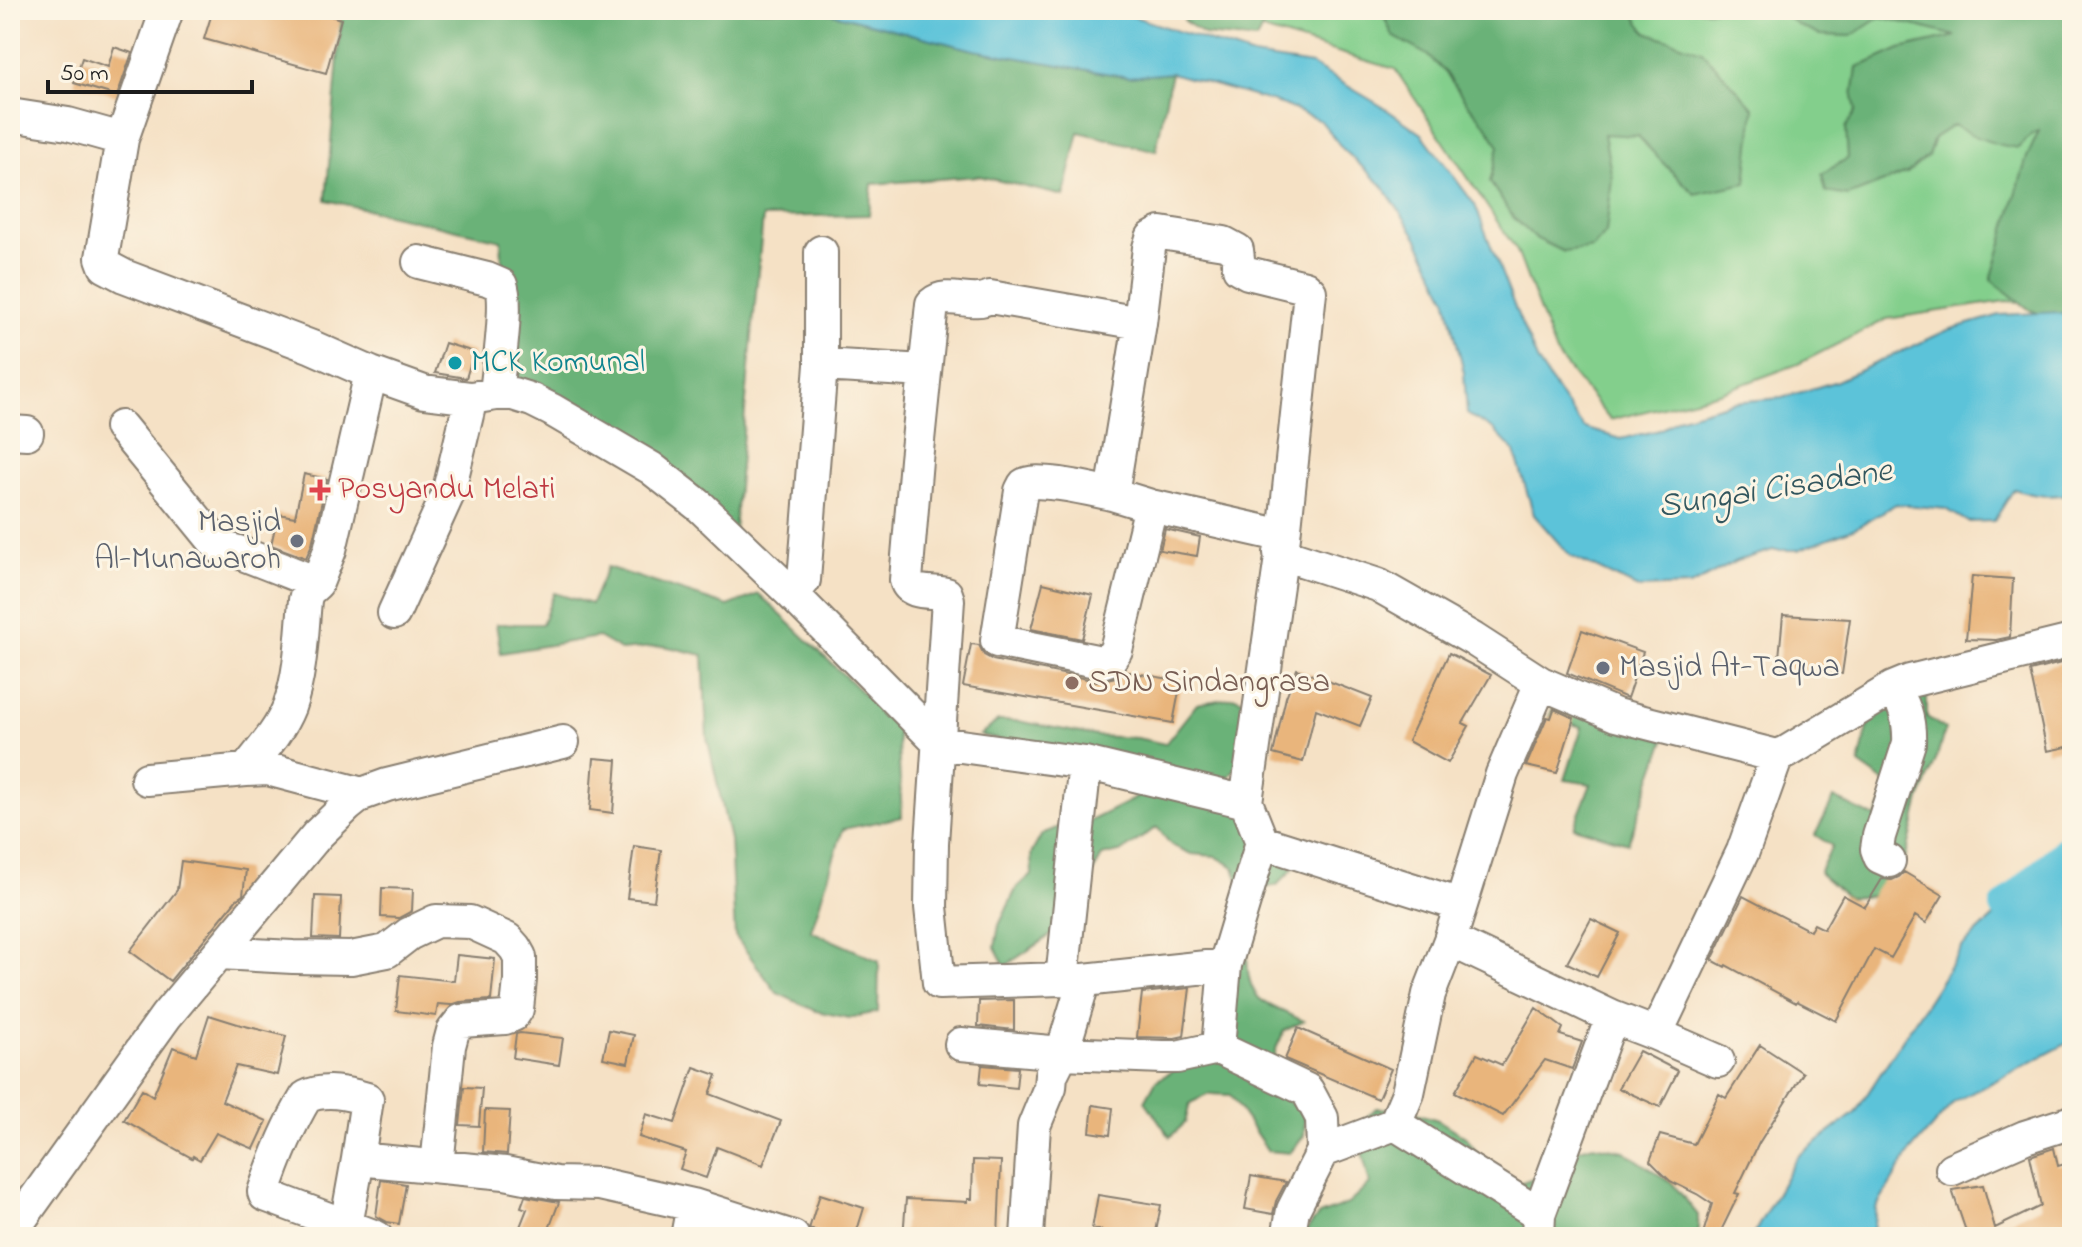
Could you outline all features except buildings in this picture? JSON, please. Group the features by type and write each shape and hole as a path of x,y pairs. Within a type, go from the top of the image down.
{"street":[{"path":"167,10 122,139 102,258 105,266 424,392 483,396 513,394 552,410 651,468 701,507 939,743 1085,763 1246,802"},
{"path":"10,115 68,124 122,139"},
{"path":"1112,494 1152,238 1161,233 1224,243 1237,250 1239,268 1248,273 1305,287 1310,292 1282,544 1246,802 1262,842 1225,965 1218,1048"},
{"path":"792,594 804,580 821,365 821,252"},
{"path":"394,613 448,494 483,396 504,305 501,285 419,262"},
{"path":"1140,323 990,297 981,301 942,298 932,304 906,585 910,589 946,594 948,600 932,843 931,907 939,983 1073,979 1225,965"},
{"path":"821,365 925,371"},
{"path":"246,770 272,738 289,707 305,600 307,592 317,583 330,550 371,373"},
{"path":"121,427 219,547 317,583"},
{"path":"1151,506 1116,650 1110,659 1101,662 997,641 1021,491 1024,485 1032,482 1112,494 1282,544 1378,585 1473,639 1541,683 1616,715 1777,756 1910,681 2072,641"},
{"path":"1323,1151 1395,1124 1408,1093 1429,994 1450,940 1502,774 1541,683"},
{"path":"1889,861 1880,857 1877,849 1879,836 1909,743 1909,729 1900,698 1893,688"},
{"path":"10,1234 166,1016 318,834 347,806 362,794 387,785 563,742"},
{"path":"1656,1034 1743,851 1777,756"},
{"path":"1027,1237 1034,1126 1062,1053 1073,979 1085,763"},
{"path":"147,779 268,769 362,794"},
{"path":"1262,842 1461,905"},
{"path":"219,953 351,958 387,951 409,934 436,921 470,922 507,939 520,957 517,1009 505,1018 461,1021 453,1031 437,1166"},
{"path":"1450,940 1612,1017 1718,1061"},
{"path":"1395,1124 1539,1226 1612,1017"},
{"path":"961,1044 1062,1053 1163,1057 1218,1048 1307,1090 1322,1118 1323,1151 1293,1210 1288,1237"},
{"path":"345,1231 367,1099 322,1091 306,1097 289,1126 264,1192 268,1197 345,1231 376,1237"},
{"path":"1952,1169 2025,1137 2072,1122"},
{"path":"358,1159 505,1173 556,1183 599,1184 693,1205 793,1237"},
{"path":"687,1237 693,1205"}],"green space":[{"path":"342,10 818,10 974,50 1128,77 1171,73 1156,151 1079,132 1064,196 979,176 872,184 869,215 763,217 734,531 509,381 501,240 326,200"},
{"path":"1184,10 1272,10 1256,40 1205,35 1184,21"},
{"path":"1195,10 2072,10 2072,307 2006,301 1887,319 1798,364 1719,393 1610,420 1556,354 1517,251 1395,69"},
{"path":"1381,10 1631,10 1646,32 1702,51 1754,108 1746,183 1695,194 1638,136 1604,134 1612,178 1606,233 1593,248 1564,252 1535,238 1513,217 1490,182 1499,146 1486,125 1446,73 1427,55 1393,36"},
{"path":"1778,10 2072,10 2072,326 2030,310 1991,280 2027,157 2039,131 2018,148 1985,140 1954,125 1934,138 1928,156 1907,173 1848,196 1826,192 1822,174 1848,158 1846,128 1856,110 1853,96 1857,68 1900,49 1956,36 1880,17 1851,36 1819,35 1799,26"},
{"path":"607,567 728,606 759,594 897,726 902,817 843,829 811,931 879,961 878,1012 849,1018 816,1011 777,993 735,936 730,840 707,737 703,655 664,646 621,650 598,637 501,653 496,624 542,624 554,593 591,604"},
{"path":"1927,693 1927,717 1945,729 1920,800 1906,856 1889,871 1874,896 1848,898 1819,873 1832,846 1815,835 1834,798 1876,818 1890,786 1859,764 1873,703"},
{"path":"1235,697 1254,704 1252,747 1225,782 1276,860 1293,869 1277,885 1257,890 1247,960 1248,974 1258,997 1304,1021 1284,1031 1275,1051 1275,1090 1305,1116 1304,1136 1290,1153 1268,1151 1230,1095 1209,1094 1190,1103 1185,1123 1170,1137 1145,1101 1156,1081 1211,1048 1241,888 1234,867 1215,856 1191,854 1171,845 1157,827 1123,851 1102,856 1061,928 1005,966 995,947 999,925 1017,887 1032,875 1031,854 1042,834 1061,826 1082,825 1136,798 1145,778 980,735 998,721 1018,721 1097,736 1137,738 1165,744 1197,704"},
{"path":"1556,701 1665,740 1628,843 1574,827 1591,784 1565,780 1582,727 1549,717"},
{"path":"1376,1108 1407,1110 1438,1120 1467,1138 1486,1166 1512,1186 1541,1175 1564,1154 1593,1145 1624,1151 1673,1184 1698,1215 1698,1237 1300,1237 1319,1215 1348,1204 1370,1184 1356,1128"}],"water":[{"name":"Sungai Cisadane","path":"818,10 1114,10 1253,56 1312,65 1422,134 1475,205 1538,362 1584,428 1621,439 1660,430 1678,418 1733,402 1782,398 1837,381 1948,330 2000,315 2059,312 2072,318 2072,493 2043,496 2014,489 1994,521 1968,522 1946,509 1896,504 1855,528 1798,550 1773,550 1737,561 1690,586 1638,588 1570,556 1534,515 1515,452 1494,430 1467,414 1464,373 1446,297 1418,239 1382,185 1343,149 1321,121 1281,104 1171,73 1128,77 974,50"},
{"path":"2072,844 2072,1041 1954,1102 1910,1152 1876,1208 1872,1237 1752,1237 1797,1157 1855,1113 1963,946"}],"waterway":[{"path":"2004,907 2072,844"}],"place":[{"name":"MCK Komunal","path":"455,363"},
{"name":"Posyandu Melati","path":"320,490"},
{"name":"Masjid Al-Munawaroh","path":"297,541"},
{"name":"Masjid At-Taqwa","path":"1603,668"},
{"name":"SDN Sindangrasa","path":"1072,683"}]}
